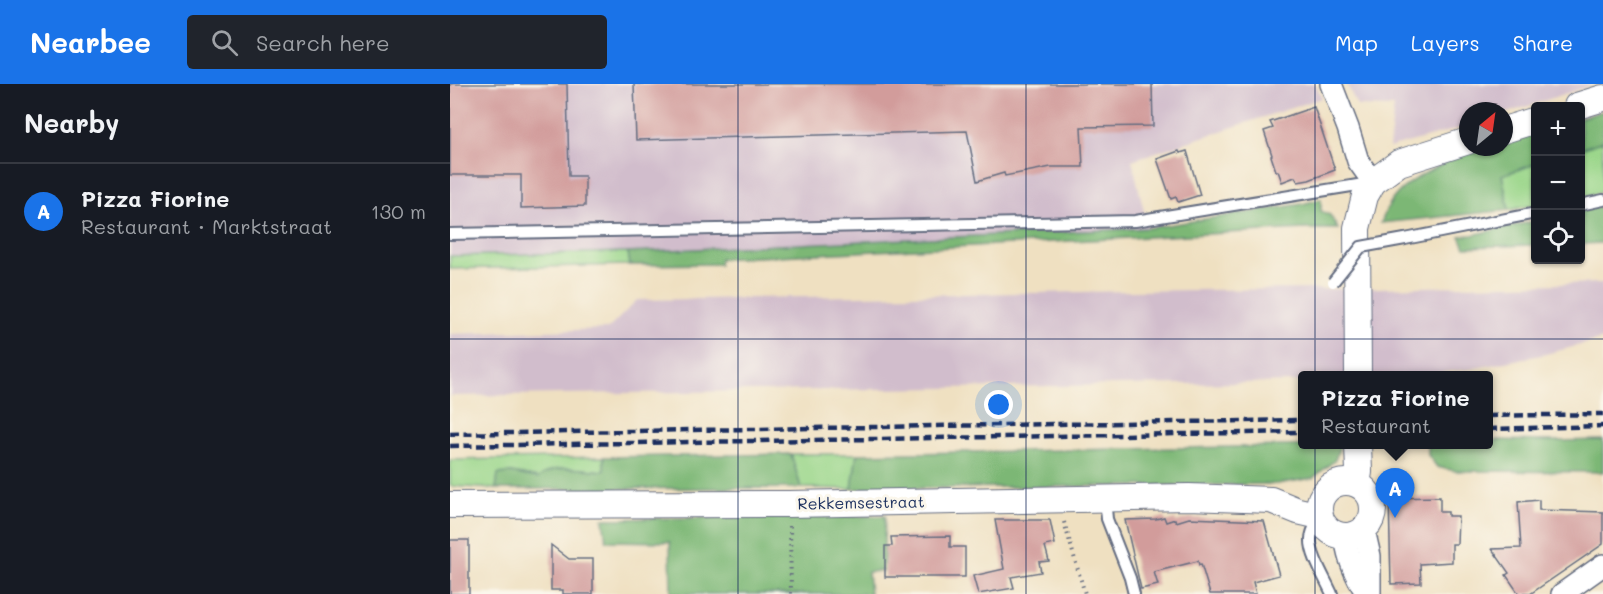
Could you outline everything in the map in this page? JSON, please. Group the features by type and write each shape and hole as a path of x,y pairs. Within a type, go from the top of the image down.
{"street":[{"path":"1331,84 1358,161 1373,182"},
{"path":"1585,104 1603,98"},
{"path":"1513,127 1531,122"},
{"path":"1358,371 1357,228 1365,196 1373,182 1399,164 1459,144"},
{"path":"1357,484 1358,449"},
{"path":"1341,482 1357,484 1366,490 1372,500 1374,511 1371,522 1355,533 1337,535 1323,524 1321,506 1333,485 1341,482"},
{"name":"Rekkemsestraat","path":"450,505 789,504 1189,497 1271,500 1301,493 1321,506"},
{"path":"1355,533 1370,556 1369,594"},
{"path":"1562,594 1603,565"}],"lane":[{"path":"450,234 1135,221 1373,182"},
{"path":"1585,203 1603,200"},
{"path":"1333,282 1361,247 1531,214"},
{"path":"1105,498 1107,519 1134,594"},
{"path":"1321,506 1311,540 1314,553 1332,594"}],"path":[{"path":"1058,499 1085,594"},
{"path":"789,504 791,594"}],"shaded area":[{"path":"450,84 1315,84 1322,98 1132,160 1148,228 628,252 450,256"},
{"path":"1347,84 1595,84 1540,102 1531,102 1531,105 1513,111 1513,102 1459,102 1459,129 1389,148 1394,107 1357,106"},
{"path":"1603,283 1603,339 1546,354 1471,369 1298,371 1298,382 450,396 450,334 608,329 637,300"}],"green space":[{"path":"1603,111 1603,141 1585,148 1585,116"},
{"path":"1531,133 1531,165 1502,175 1509,210 1381,223 1394,197 1415,179 1459,156 1513,156 1513,139"},
{"path":"1603,141 1603,192 1585,196 1585,156 1585,147"},
{"path":"1531,165 1531,206 1509,210 1502,175"},
{"path":"1321,199 1321,211 1330,215 1338,229 720,259 719,264 630,265 628,252 1148,228"},
{"path":"1603,206 1603,243 1585,244 1585,210"},
{"path":"1531,222 1531,245 1465,247 1460,236"},
{"path":"628,252 630,265 450,269 450,256"},
{"path":"1493,440 1603,440 1603,472 1456,471 1437,467 1428,455 1428,449 1493,449"},
{"path":"1298,446 1298,449 1339,449 1335,460 1313,478 1277,484 852,489 857,454"},
{"path":"791,454 857,454 852,489 801,488"},
{"path":"791,454 801,488 496,489 498,474 511,473 538,478 545,473 561,469 604,471 604,457"},
{"path":"604,457 604,471 568,468 539,478 511,473 498,474 496,489 450,486 450,460"},
{"path":"885,516 883,571 868,572 870,594 671,594 670,542 606,541 603,519"}],"building":[{"path":"450,84 567,84 569,176 585,176 585,206 521,208 521,175 450,175"},
{"path":"634,84 1152,84 1153,126 1081,127 1083,167 1051,167 1005,176 1004,173 977,181 967,131 636,140"},
{"path":"1314,107 1335,170 1309,180 1298,182 1295,177 1282,182 1276,171 1264,131 1273,128 1270,122"},
{"path":"1179,151 1180,153 1187,151 1200,195 1178,202 1176,197 1171,199 1157,159"},
{"path":"1440,497 1440,512 1448,512 1448,516 1458,516 1457,544 1452,544 1452,562 1420,564 1421,583 1391,584 1389,498"},
{"path":"1539,500 1539,510 1603,512 1603,544 1530,594 1519,594 1506,575 1509,573 1492,549 1521,548 1518,502"},
{"path":"1164,517 1166,522 1189,518 1264,521 1279,575 1253,582 1256,594 1210,594 1198,561 1154,572 1158,585 1141,589 1125,520"},
{"path":"995,520 1050,520 1055,544 1045,546 1049,561 1039,562 1041,572 1011,577 1014,588 978,594 973,576 1004,569"},
{"path":"950,536 950,547 965,547 965,577 885,577 885,546 892,546 891,537"},
{"path":"450,540 469,540 469,594 450,594"},
{"path":"551,545 569,559 593,559 593,594 563,594 563,590 551,590"}],"railway":[{"path":"1493,416 1603,414"},
{"path":"450,434 1298,420"},
{"path":"1493,429 1603,426"},
{"path":"450,446 1298,432"}],"place":[{"name":"Pizza Fiorine","path":"1395,518"}]}
